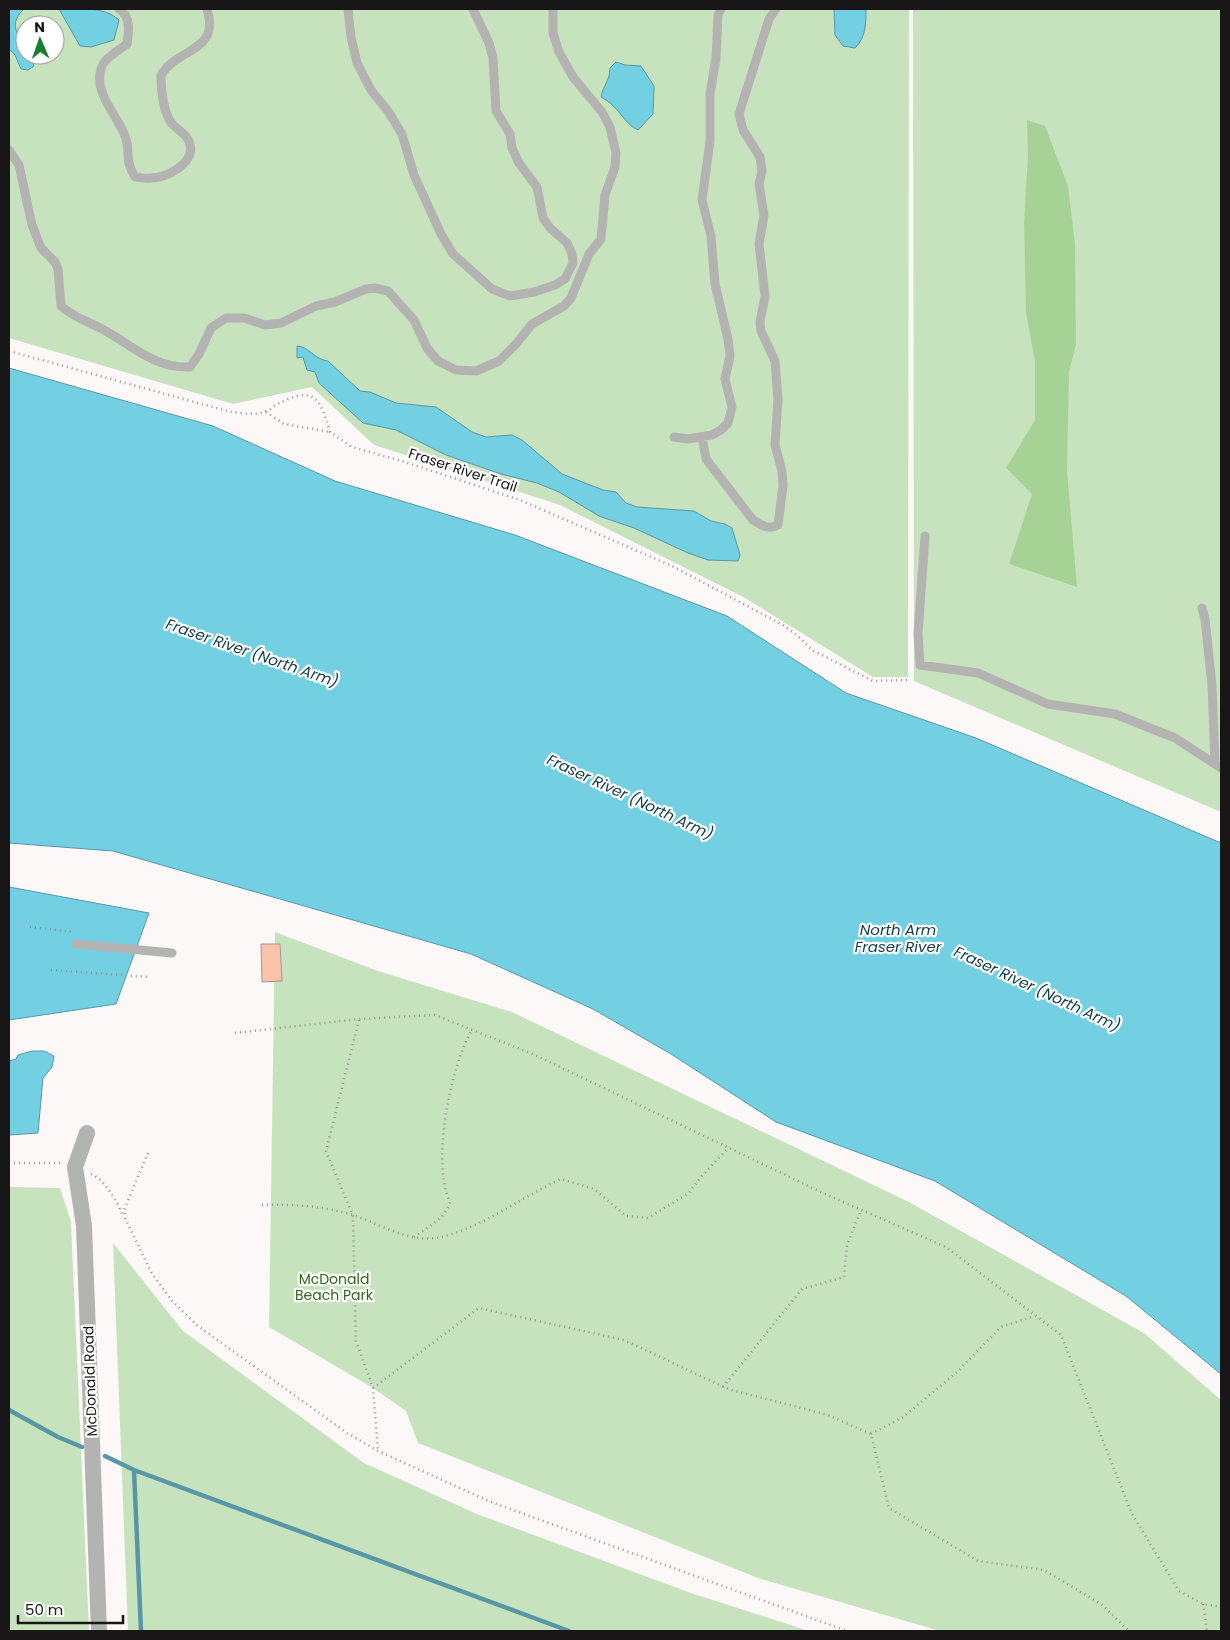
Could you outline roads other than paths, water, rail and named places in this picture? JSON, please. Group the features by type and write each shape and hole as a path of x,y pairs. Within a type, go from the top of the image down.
{"street":[{"name":"McDonald Road","path":"87,1133 76,1167 84,1226 99,1631"}],"lane":[{"path":"119,9 124,11 128,22 127,44 104,62 99,78 104,97 112,115 122,127 128,144 128,166 135,176 151,178 170,173 184,163 190,153 190,144 186,137 172,123 168,115 161,75 166,67 178,57 199,47 207,39 210,31 206,9"},
{"path":"348,9 351,37 357,63 371,90 388,111 402,134 414,175 441,234 454,254 492,289 510,296 534,292 555,286 565,279 573,263 572,254 567,243 550,228 543,218 538,187 519,163 512,148 510,134 496,111 493,58 473,9"},
{"path":"9,150 19,165 32,225 41,248 55,262 58,269 61,306 70,314 102,329 143,357 178,368 190,367 199,354 211,328 226,318 244,318 265,325 281,323 316,306 335,302 366,289 375,288 388,291 414,320 427,348 438,361 456,370 476,371 499,361 518,343 532,324 551,315 571,298 589,254 601,239 604,195 614,167 616,152 610,127 606,120 573,77 558,52 553,33 553,9"},
{"path":"674,437 688,439 721,430 728,423 732,407 725,379 730,356 728,339 715,284 711,236 702,200 710,141 710,94 716,58 718,15 721,9"},
{"path":"702,436 706,459 753,520 763,527 771,528 778,525 783,486 782,472 775,445 778,400 775,361 760,322 765,296 759,244 764,215 759,184 762,171 760,158 743,130 738,114 769,19 776,9"},
{"path":"925,536 918,634 920,665 978,673 1048,704 1115,714 1175,738 1218,765"},
{"path":"1202,608 1205,619 1212,685 1218,765"},
{"path":"76,944 172,953"}],"water":[{"path":"9,9 24,9 19,15 15,15 15,55 9,49"},
{"path":"59,9 91,9 106,12 119,20 114,40 91,47 80,46 65,20 65,15 62,15"},
{"path":"834,9 866,9 863,35 855,48 843,46 835,35"},
{"path":"616,62 625,65 641,66 654,86 653,114 638,130 601,97 610,68"},
{"path":"19,65 34,66 28,70 21,69"},
{"path":"297,346 305,348 319,358 328,361 360,391 370,392 396,403 436,407 472,432 486,437 512,435 522,440 562,474 603,490 616,492 626,503 637,507 694,511 711,521 725,524 732,528 740,555 738,561 708,560 688,553 634,528 599,516 559,492 537,483 501,474 446,455 396,430 363,423 319,383 315,372 307,370 303,357 297,358"},
{"name":"North Arm Fraser River","path":"9,368 213,426 335,481 515,535 727,616 846,693 976,738 1221,843 1221,1374 1126,1296 935,1181 776,1122 671,1054 593,1009 471,954 113,851 9,843"},
{"path":"9,887 149,913 116,1004 9,1020"},
{"path":"32,1051 44,1051 54,1056 52,1067 43,1078 38,1133 9,1135 9,1061 16,1059 18,1055"}],"waterway":[{"path":"9,1410 58,1437 82,1447"},
{"path":"105,1456 134,1470 569,1631"},
{"path":"134,1470 141,1631"}],"water label":[{"name":"Fraser River (North Arm)","path":"252,653"},
{"name":"Fraser River (North Arm)","path":"630,797"},
{"name":"Fraser River (North Arm)","path":"1037,989"}],"park label":[{"name":"McDonald Beach Park","path":"334,1288"}]}
